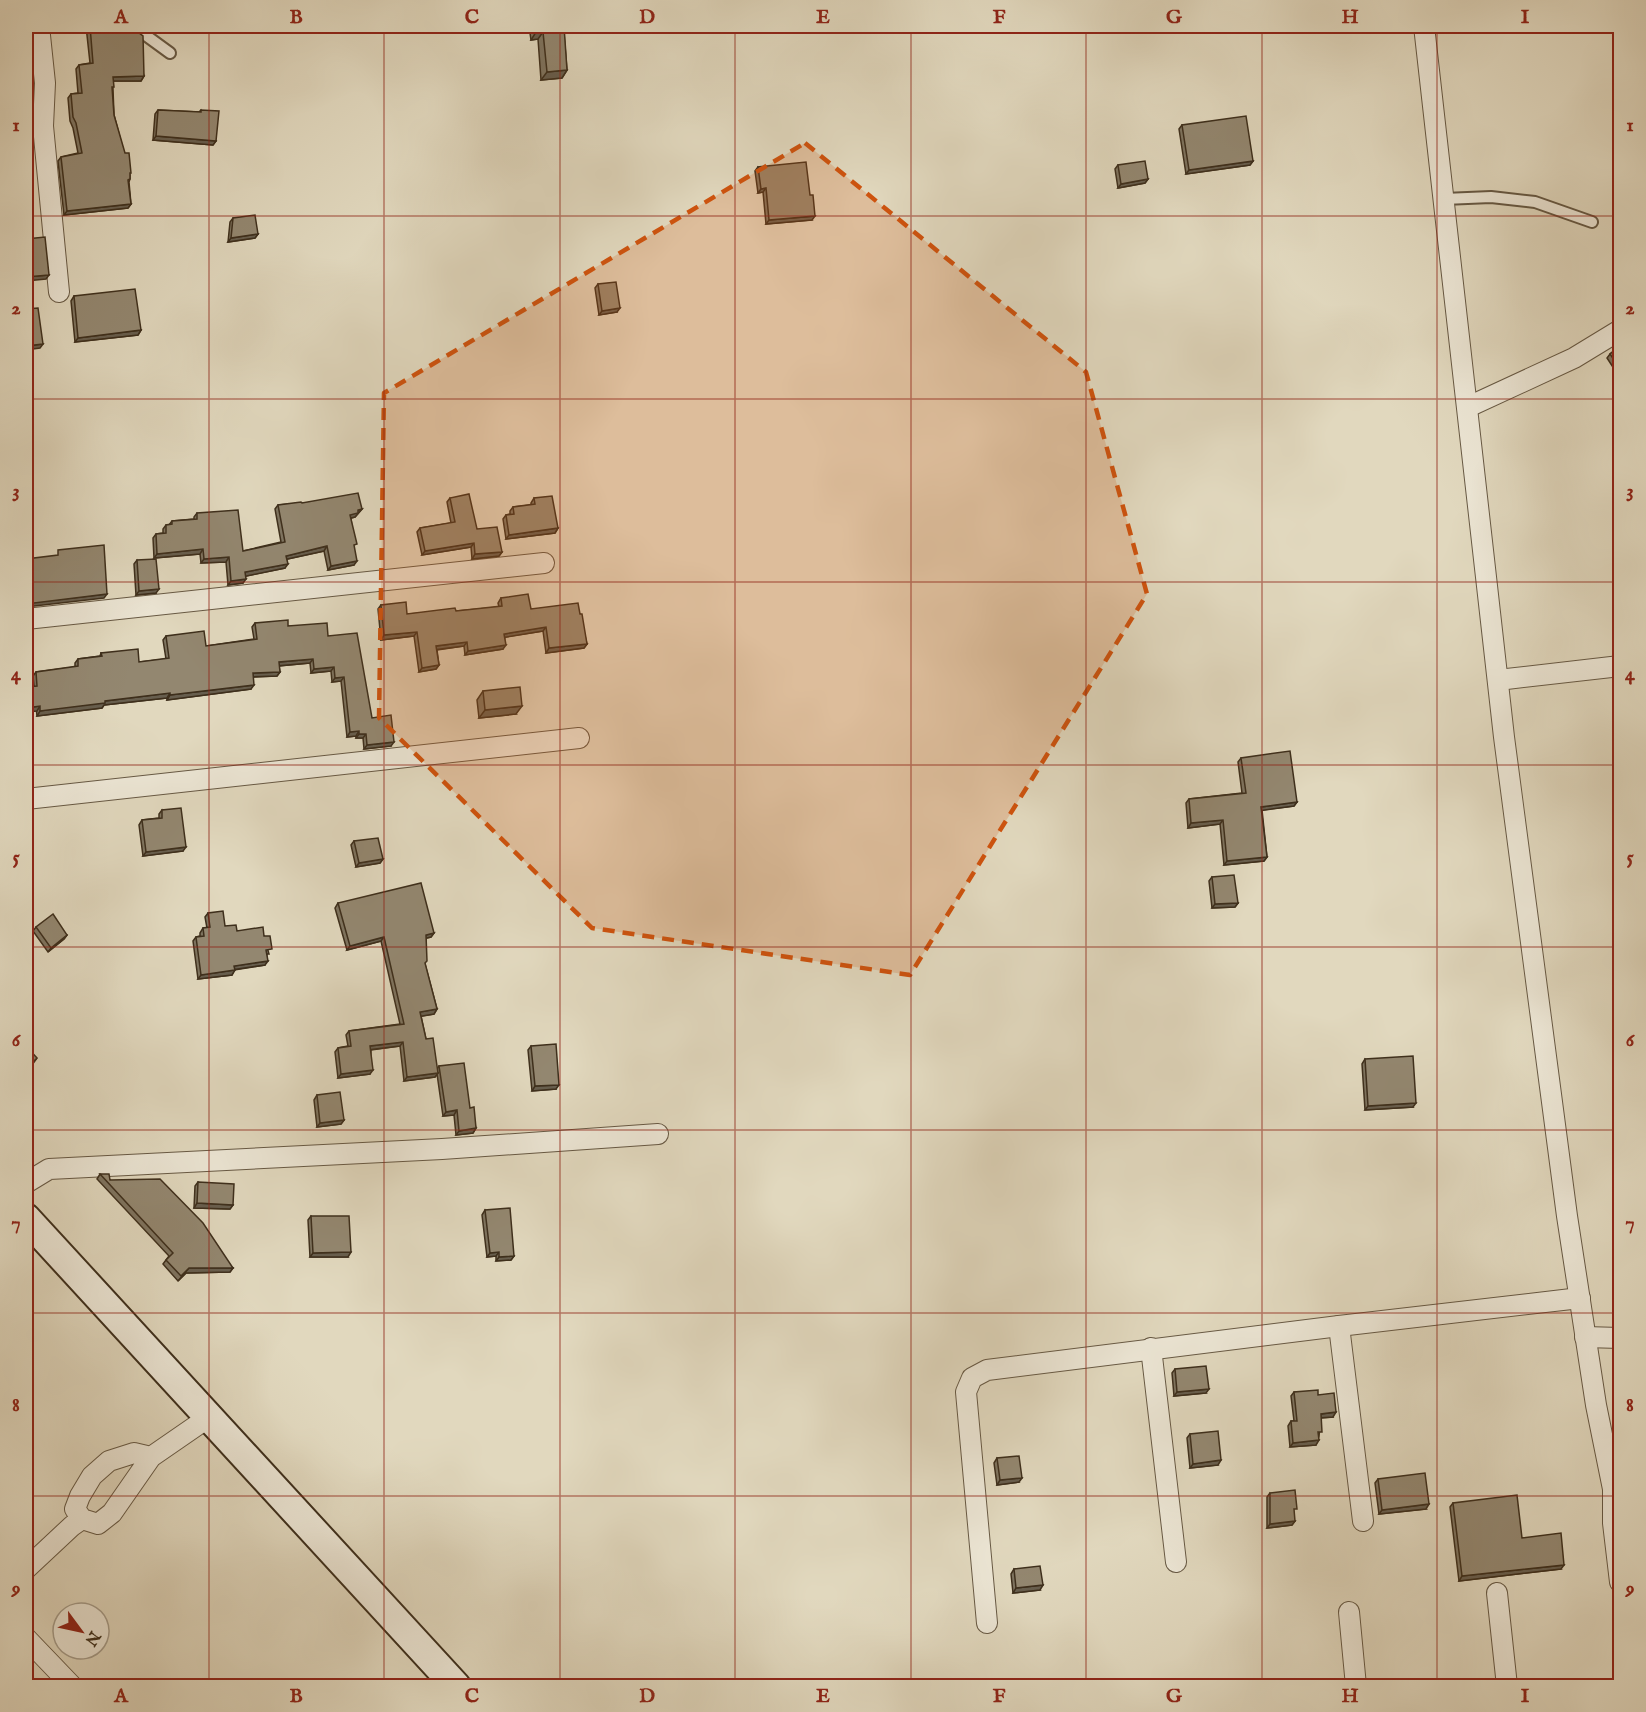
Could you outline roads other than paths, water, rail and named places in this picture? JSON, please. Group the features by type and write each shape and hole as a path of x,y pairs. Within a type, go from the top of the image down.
{"main road":[{"path":"26,1218 456,1686"}],"street":[{"path":"39,26 45,83 43,126 59,292"},
{"path":"1424,26 1498,680 1564,1193 1596,1405 1613,1489 1613,1523 1620,1582"},
{"path":"1468,407 1574,358 1620,330"},
{"path":"26,619 544,563"},
{"path":"1498,680 1620,666"},
{"path":"26,799 579,738"},
{"path":"26,1183 49,1169 442,1149 658,1134"},
{"path":"987,1623 966,1392 972,1378 987,1370 1151,1348 1580,1298"},
{"path":"1339,1326 1363,1521"},
{"path":"1585,1337 1620,1338"},
{"path":"1151,1348 1176,1562"},
{"path":"151,1456 134,1453 109,1461 92,1476 75,1509 82,1519 98,1524 112,1513 151,1456 209,1418"},
{"path":"26,1569 82,1519"},
{"path":"1497,1593 1507,1686"},
{"path":"1349,1612 1356,1686"},
{"path":"26,1638 72,1686"}],"lane":[{"path":"133,26 170,53"},
{"path":"1444,199 1491,197 1536,202 1592,222"}]}
